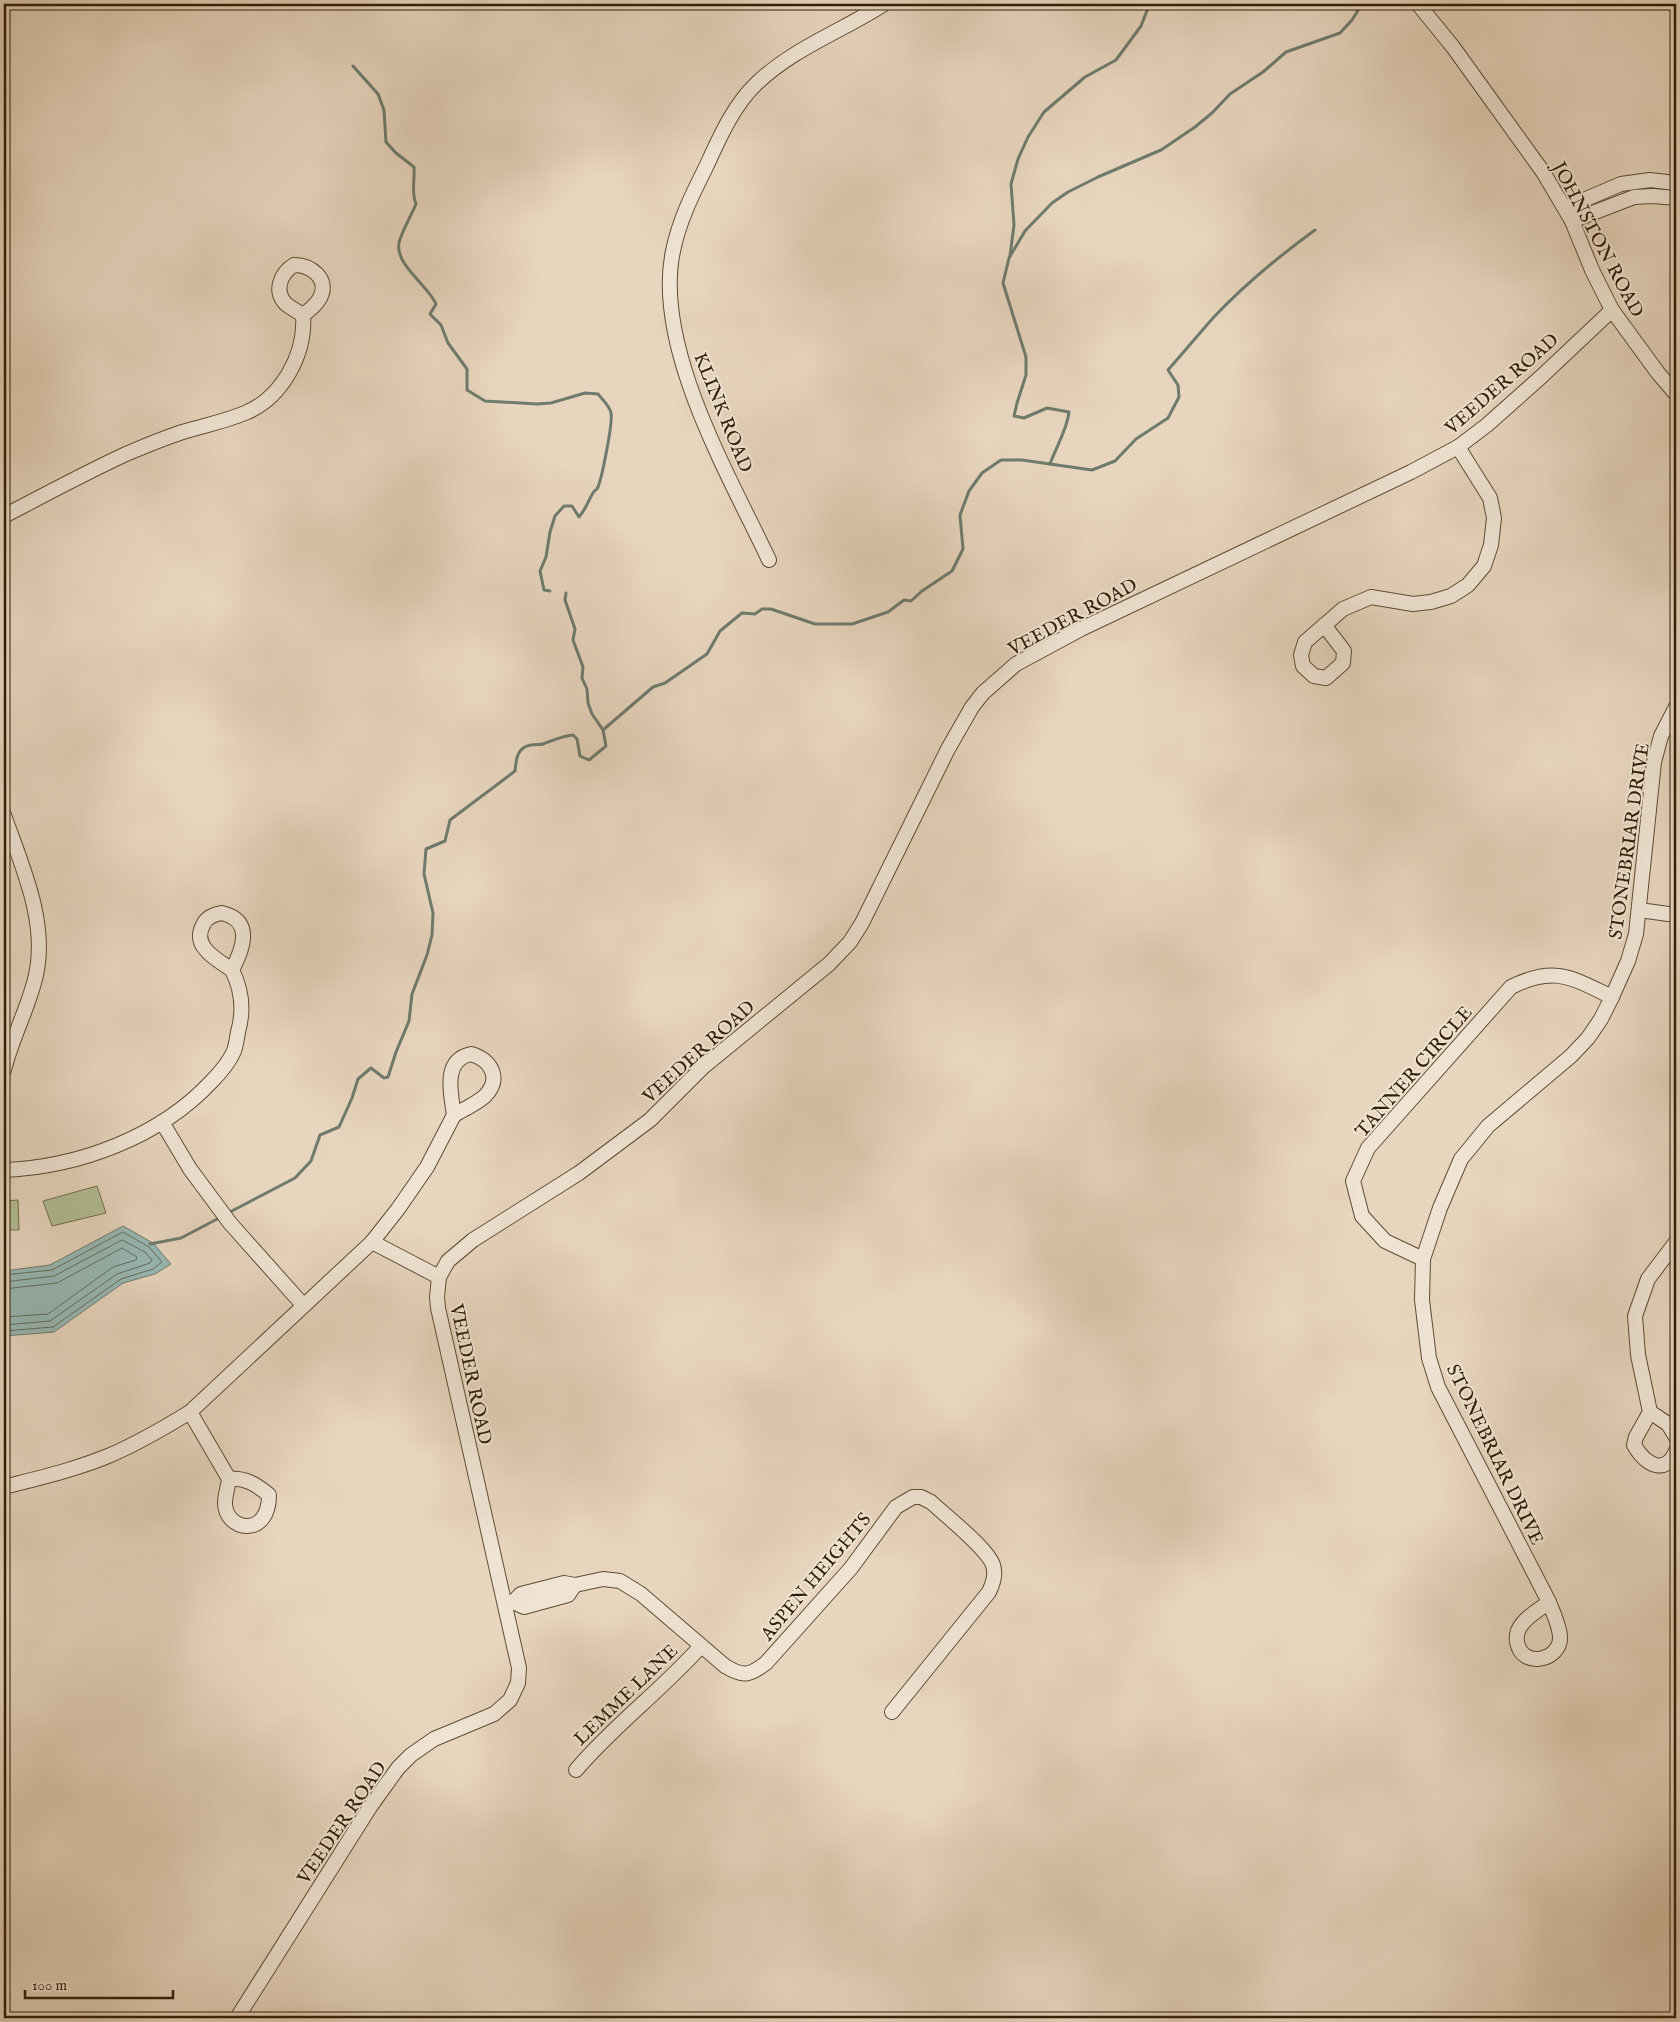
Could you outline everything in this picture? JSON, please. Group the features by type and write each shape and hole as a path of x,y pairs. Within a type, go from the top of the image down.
{"street":[{"name":"KLINK ROAD","path":"769,560 711,438 684,369 669,295 672,252 683,213 724,129 755,85 786,61 884,4"},
{"name":"JOHNSTON ROAD","path":"1418,4 1453,47 1543,172 1569,215 1592,270 1612,310 1658,373 1676,394"},
{"path":"1569,215 1621,184 1650,180 1676,183"},
{"path":"1569,215 1634,198 1653,196 1676,198"},
{"name":"VEEDER ROAD","path":"237,2018 370,1807 398,1768 411,1755 434,1739 494,1714 510,1700 518,1683 519,1668 509,1604 438,1308 439,1277 448,1261 473,1240 520,1208 579,1173 650,1120 703,1067 829,964 850,942 862,923 948,749 972,707 983,693 1016,664 1081,629 1402,476 1458,447 1487,425 1612,310"},
{"path":"4,516 127,454 186,431 246,413 277,389 290,371 301,348 304,327 303,315"},
{"path":"1324,625 1344,609 1371,597 1413,604 1431,602 1450,596 1468,585 1484,566 1491,545 1494,518 1490,498 1458,447"},
{"name":"STONEBRIAR DRIVE","path":"1549,1602 1438,1387 1429,1358 1422,1300 1423,1259 1440,1208 1461,1159 1488,1126 1571,1056 1588,1038 1612,997 1628,961 1636,934 1654,762 1661,736 1676,707"},
{"path":"4,814 36,916 38,958 36,975 4,1070"},
{"path":"1639,910 1676,915"},
{"path":"4,1170 44,1166 90,1155 115,1146 162,1122 204,1090 221,1072 234,1051 242,1019 241,996 238,982 232,970"},
{"name":"TANNER CIRCLE","path":"1423,1259 1385,1241 1362,1216 1353,1181 1368,1148 1511,987 1528,978 1544,975 1568,976 1612,997"},
{"path":"4,1487 62,1472 108,1456 163,1429 190,1412 372,1242 427,1167 454,1115"},
{"path":"162,1122 190,1169 230,1222 303,1305"},
{"path":"372,1242 439,1277"},
{"path":"1676,1242 1648,1279 1635,1316 1638,1356 1650,1412 1636,1437 1634,1445 1640,1456 1651,1464 1661,1465 1671,1460 1676,1450"},
{"path":"190,1412 229,1479"},
{"path":"1650,1412 1668,1424 1676,1437"},
{"name":"ASPEN HEIGHTS","path":"509,1604 521,1594 564,1583 575,1586 603,1579 620,1581 641,1594 734,1672 745,1674 754,1672 766,1663 851,1568 896,1507 913,1497 921,1497 931,1502 984,1551 993,1564 993,1582 989,1592 892,1712"},
{"name":"LEMME LANE","path":"576,1770 592,1750 676,1674 701,1646"}],"green space":[{"path":"97,1186 106,1213 52,1226 43,1201"},
{"path":"18,1200 19,1230 4,1230 4,1201"}],"water":[{"path":"123,1226 153,1243 171,1264 155,1274 123,1283 54,1332 4,1336 4,1271 50,1265"}],"waterway":[{"path":"1010,256 1014,225 1011,184 1018,159 1028,137 1044,112 1085,77 1116,60 1141,26 1148,8 1161,4"},
{"path":"1050,464 1064,432 1069,412 1047,408 1024,418 1014,416 1026,375 1026,357 1003,283 1009,258 1025,231 1052,203 1068,192 1161,150 1195,127 1230,94 1263,72 1286,52 1340,33 1352,20 1362,4"},
{"path":"353,66 378,94 384,110 386,142 396,153 414,167 413,190 416,204 400,239 399,251 407,267 436,304 430,314 441,325 448,343 467,369 467,390 485,401 537,404 551,403 585,393 598,394 610,410 609,438 597,490 595,490 579,517 572,506 564,506 555,516 546,557 540,571 544,590 550,591"},
{"path":"603,730 653,687 665,683 707,654 720,631 742,613 755,614 762,609 771,609 815,624 852,624 888,612 904,600 911,601 922,591 952,571 963,549 960,515 969,491 982,473 1001,460 1022,460 1092,470 1115,461 1136,439 1168,418 1179,397 1178,385 1168,370 1213,318 1249,283 1315,230"},
{"path":"228,1213 295,1178 311,1161 320,1135 339,1127 358,1079 371,1068 384,1078 388,1077 409,1021 412,994 427,955 432,935 433,913 424,874 426,849 445,841 450,820 515,771 518,755 526,746 543,744 573,735 577,739 580,756 589,760 606,746 603,730 592,714 588,703 587,689 582,678 583,667 573,640 575,629 565,600 566,593"},
{"path":"150,1244 181,1238 221,1217"}]}
